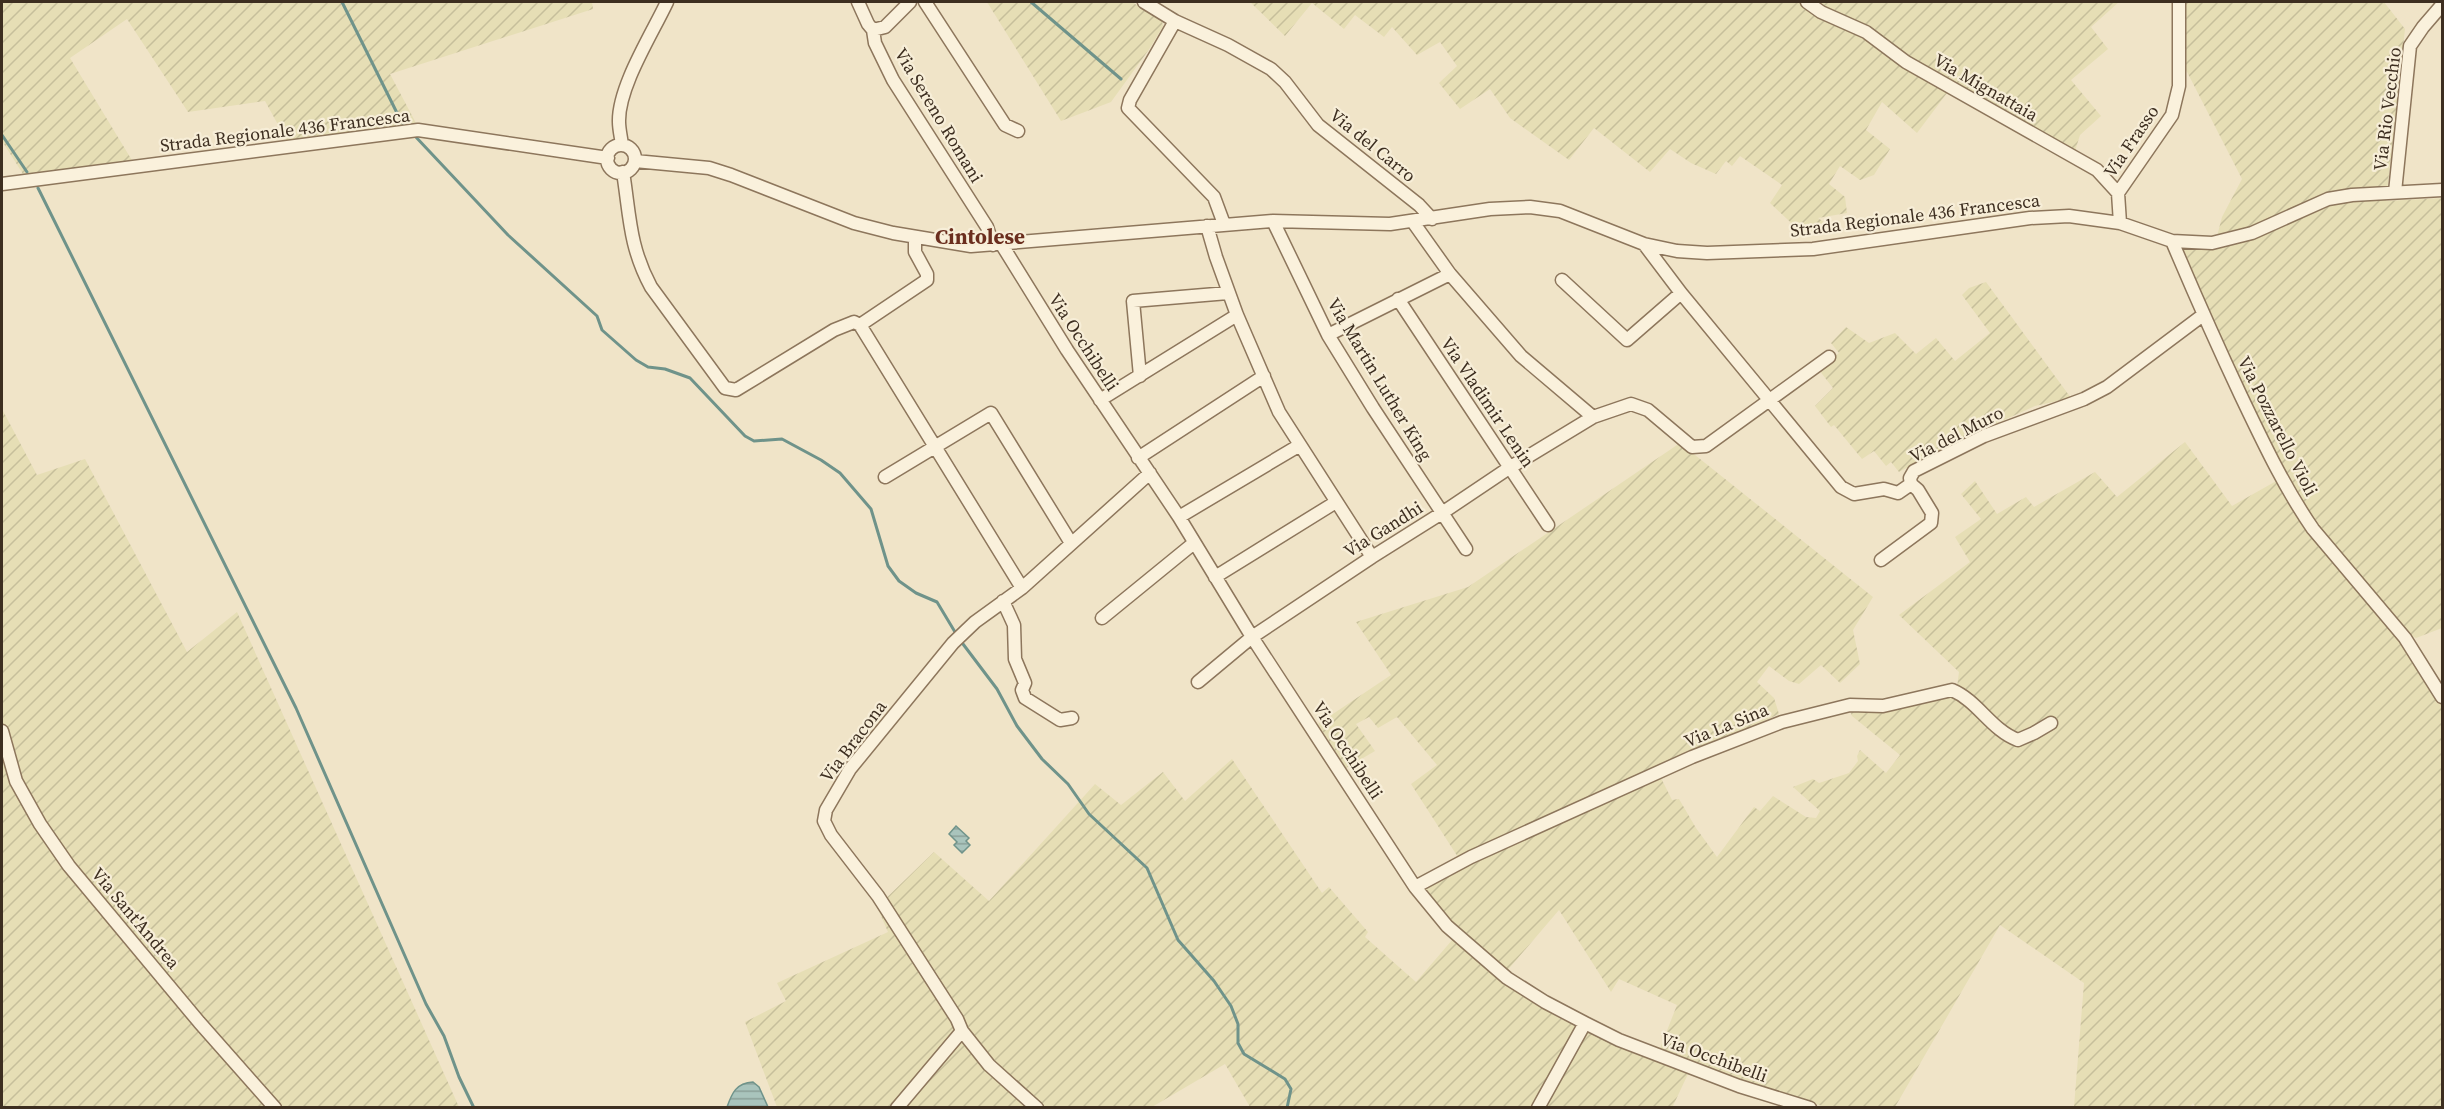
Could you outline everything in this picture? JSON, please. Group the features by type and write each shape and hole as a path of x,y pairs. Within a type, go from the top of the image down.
{"street":[{"path":"622,145 619,121 622,100 667,2"},
{"name":"Via Sereno Romani","path":"858,2 873,30 875,43 893,80 998,245"},
{"path":"873,30 885,27 910,2"},
{"path":"925,2 1005,125 1018,131"},
{"name":"Via del Carro","path":"1144,2 1175,21 1228,45 1271,69 1285,82 1318,125 1419,205 1432,219"},
{"name":"Via Mignattaia","path":"1807,2 1821,12 1866,33 1906,62 2097,170 2109,180 2118,193"},
{"name":"Via Frasso","path":"2118,193 2172,115 2179,86 2179,2"},
{"name":"Via Rio Vecchio","path":"2396,192 2410,46 2422,27 2442,5"},
{"path":"1175,21 1130,100 1128,108 1214,197 1224,224"},
{"name":"Strada Regionale 436 Francesca","path":"2,184 418,130 608,158"},
{"path":"622,145 633,152 635,161 631,169 623,172 612,169 608,158 614,147 622,145"},
{"name":"Strada Regionale 436 Francesca","path":"635,161 709,168 854,223 915,237 971,246 1273,221 1356,224 1413,222 1490,210 1530,207 1560,211 1644,244 1677,251 1814,249 2042,217 2069,216 2120,223 2172,241 2212,243 2252,233 2328,199 2442,190"},
{"path":"623,172 631,236 644,273 651,287 725,388 736,390 834,330 855,322 860,325 1022,588"},
{"path":"2118,193 2120,223"},
{"name":"Via Martin Luther King","path":"1273,221 1328,335 1466,549"},
{"path":"1413,222 1450,274 1521,356 1593,417"},
{"path":"1207,226 1228,293 1278,412 1372,557"},
{"path":"860,325 927,280 927,274 915,252 915,237"},
{"name":"Via Pozzarello Violi","path":"2172,241 2203,315 2274,465 2300,510 2313,529 2405,638 2442,697"},
{"name":"Via del Muro","path":"1644,244 1681,293 1841,487 1854,494 1884,489 1898,493 1911,484 1910,478 1914,471 1984,436 2084,399 2107,387 2203,315"},
{"name":"Via Occhibelli","path":"998,245 1179,517 1252,637 1415,886 1447,926 1507,978 1585,1023 1653,1054 1772,1102 1810,1107"},
{"path":"1328,335 1450,274"},
{"path":"1562,280 1627,340 1681,293"},
{"path":"1140,376 1133,301 1228,293"},
{"name":"Via Vladimir Lenin","path":"1398,299 1548,525"},
{"path":"1100,400 1237,315"},
{"name":"Via Gandhi","path":"1198,682 1252,637 1509,468 1593,417 1631,404 1648,410 1692,447 1706,446 1829,357"},
{"path":"1138,458 1264,376"},
{"path":"885,477 992,413 1071,543"},
{"path":"1179,517 1300,445"},
{"name":"Via Bracona","path":"1037,1107 989,1065 962,1031 957,1019 878,896 831,835 825,821 826,810 860,756 953,643 975,622 1022,588 1150,473"},
{"path":"1881,560 1931,523 1932,513 1918,490 1911,484"},
{"path":"1215,577 1336,502"},
{"path":"1102,618 1194,543"},
{"path":"1003,601 1014,625 1013,650 1026,682 1022,690 1025,698 1060,720 1072,718"},
{"name":"Via La Sina","path":"1415,886 1471,857 1692,757 1782,722 1812,714 1850,705 1882,706 1952,690 1963,694 2006,735 2018,740 2034,734 2051,723"},
{"name":"Via Sant'Andrea","path":"2,731 16,781 40,824 69,866 199,1022 275,1107"},
{"path":"1538,1107 1585,1023"},
{"path":"897,1107 962,1031"}],"shaded area":[{"path":"2,2 592,2 593,9 390,74 417,125 287,141 265,101 188,112 127,19 70,58 133,162 23,174 2,141"},
{"path":"987,2 1132,2 1162,21 1163,26 1111,102 1061,121"},
{"path":"1250,2 2119,2 2091,27 2108,49 2071,80 2101,116 2080,135 2075,151 1953,85 1917,133 1882,102 1866,130 1890,149 1874,175 1860,180 1840,166 1829,184 1845,197 1847,213 1818,218 1840,233 1804,235 1770,203 1782,185 1740,156 1732,166 1726,161 1716,174 1691,163 1670,149 1650,172 1594,128 1569,160 1510,118 1490,89 1460,109 1439,83 1457,66 1440,42 1417,55 1392,27 1384,37 1355,15 1344,29 1312,3 1285,36"},
{"path":"2184,2 2384,2 2405,29 2386,201 2442,198 2442,628 2416,638 2407,633 2307,515 2284,475 2210,313 2184,250 2214,248 2222,217 2242,179 2183,64"},
{"path":"1986,282 2071,398 2035,406 1984,429 1974,428 1962,438 1899,472 1891,462 1886,466 1874,451 1862,459 1834,425 1831,427 1815,406 1833,388 1819,370 1839,353 1831,343 1846,327 1869,343 1895,333 1916,354 1936,338 1955,361 1990,333 1962,295 1969,288"},
{"path":"2,409 37,475 85,459 187,652 237,612 459,1107 2,1107"},
{"path":"2185,442 2232,506 2278,480 2405,642 2442,704 2442,1107 2196,1108 2193,1103 2189,1108 2074,1107 2084,983 2000,925 1895,1107 1825,1107 1659,1051 1677,1005 1619,979 1611,992 1559,910 1506,972 1458,932 1423,891 1426,883 1463,865 1411,784 1437,765 1397,717 1378,728 1369,717 1356,724 1375,751 1346,768 1318,724 1391,675 1356,622 1468,587 1680,443 1873,597 1853,630 1860,664 1840,683 1821,665 1799,684 1789,681 1769,666 1757,682 1774,698 1779,714 1657,770 1672,800 1679,799 1717,857 1754,807 1760,811 1773,796 1806,817 1816,818 1820,811 1793,787 1813,779 1819,783 1849,773 1858,761 1857,756 1860,750 1886,773 1900,755 1852,716 1850,711 1956,695 1959,672 1899,615 1970,562 1955,537 1981,519 1961,494 1975,481 1997,514 2026,497 2034,507 2095,472 2117,497"},
{"path":"1232,759 1322,893 1329,887 1368,932 1365,937 1416,982 1453,939 1606,1040 1688,1074 1672,1108 1250,1107 1225,1064 1152,1107 777,1107 745,1022 786,1001 777,983 888,932 877,907 934,852 989,901 1095,784 1121,805 1163,772 1185,801"}],"water":[{"path":"956,826 969,838 966,841 970,845 962,853 954,845 957,842 949,834"},
{"path":"753,1082 759,1087 768,1107 727,1107 731,1097 742,1084"}],"waterway":[{"path":"342,2 401,121 407,128"},
{"path":"1031,2 1121,79"},
{"path":"2,135 27,172"},
{"path":"414,135 508,235 597,316 602,330 636,360 648,367 665,369 690,378 745,436 754,441 782,439 840,473 871,509 888,566 899,581 916,593 937,602 955,632"},
{"path":"38,188 296,708 426,1004 444,1036 459,1077 474,1108"},
{"path":"963,644 997,689 1017,726 1042,759 1068,784 1089,814 1147,868 1178,940 1214,981 1231,1006 1238,1024 1238,1043 1244,1054 1285,1079 1291,1089 1287,1108"}],"district":[{"name":"Cintolese","path":"980,236"}]}
